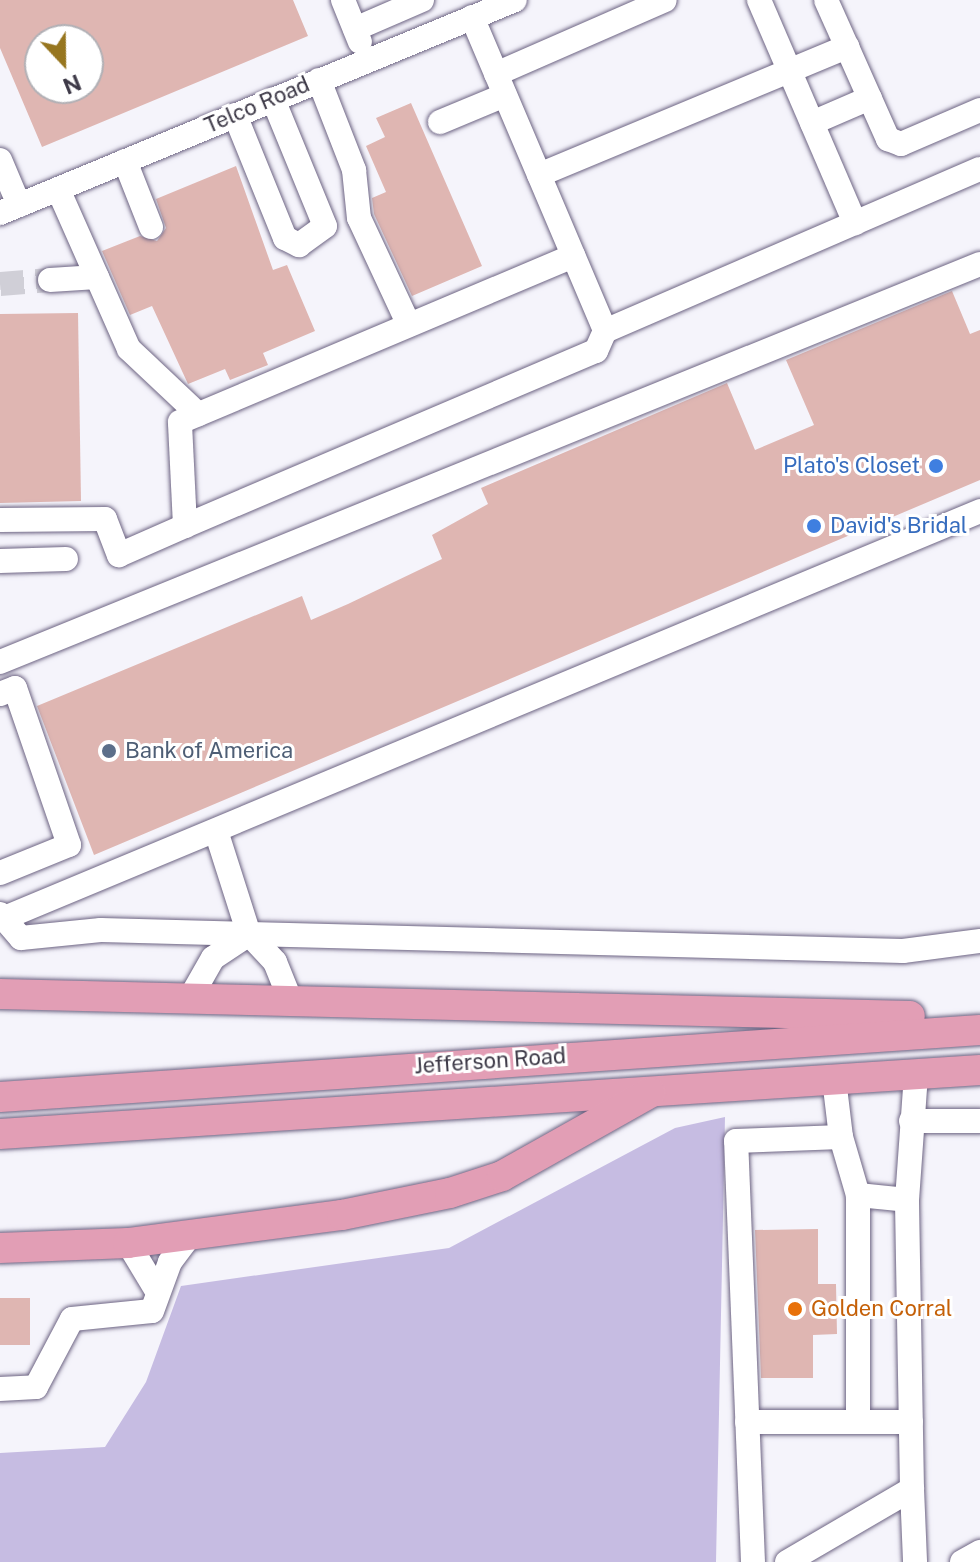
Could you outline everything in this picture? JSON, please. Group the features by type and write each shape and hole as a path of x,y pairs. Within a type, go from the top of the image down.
{"main road":[{"path":"0,994 292,1004 980,1016"},
{"name":"Jefferson Road","path":"0,1097 980,1030"},
{"name":"Jefferson Road","path":"0,1134 980,1070"},
{"path":"0,1248 128,1243 342,1215 463,1189 559,1147 655,1090"}],"street":[{"path":"343,0 368,59"},
{"path":"355,29 422,0"},
{"name":"Telco Road","path":"10,209 515,0"},
{"path":"440,122 500,84 665,0"},
{"path":"759,0 855,223"},
{"path":"826,0 888,139 901,144 980,110"},
{"path":"472,17 605,331"},
{"path":"539,175 847,47"},
{"path":"319,80 354,170 359,218 409,325"},
{"path":"812,123 870,98"},
{"path":"235,115 285,238 299,245 325,226 273,99"},
{"path":"0,160 10,209"},
{"path":"125,161 151,227"},
{"path":"0,520 105,519 119,555 596,351 605,331 980,169"},
{"path":"58,189 129,349 198,414"},
{"path":"185,526 180,422 573,256"},
{"path":"0,662 980,264"},
{"path":"50,280 97,277"},
{"path":"980,511 214,833 1,917 21,938 101,930 903,951 980,941"},
{"path":"0,561 66,559"},
{"path":"0,873 69,845 7,691"},
{"path":"214,833 249,934 275,962 292,1004"},
{"path":"189,1000 213,958 249,934"},
{"path":"915,1562 907,1200 916,1073"},
{"path":"834,1079 841,1137 858,1195 858,1422"},
{"path":"911,1121 980,1121"},
{"path":"753,1562 736,1141 841,1137"},
{"path":"858,1195 907,1200"},
{"path":"0,1389 36,1387 72,1319 152,1311 157,1291 190,1235"},
{"path":"128,1243 157,1291"},
{"path":"747,1422 911,1422"},
{"path":"787,1562 912,1489"},
{"path":"962,1562 980,1552"}],"shaded area":[{"path":"725,1117 716,1562 0,1562 0,1453 105,1447 146,1382 181,1286 449,1248 675,1128"}],"building":[{"path":"0,0 293,0 308,36 42,147 0,48"},
{"path":"411,103 482,266 412,296 374,214 372,198 386,192 366,146 385,137 376,118"},
{"path":"236,166 273,270 287,265 315,331 263,353 268,365 230,380 225,369 188,384 152,306 130,315 102,251 140,236 157,241 166,228 156,199"},
{"path":"952,291 970,334 980,330 980,480 94,855 37,706 302,596 311,620 348,604 442,559 432,535 488,504 481,488 727,383 755,450 814,425 786,360"},
{"path":"78,313 81,501 0,503 0,314"},
{"name":"Golden Corral","path":"818,1229 818,1284 836,1284 837,1334 813,1335 813,1378 761,1378 755,1230"},
{"path":"0,1298 30,1298 30,1345 0,1345"}],"tunnel":[{"path":"0,284 50,280"}],"place":[{"name":"Plato's Closet","path":"936,466"},
{"name":"David's Bridal","path":"814,526"},
{"name":"Bank of America","path":"109,751"},
{"name":"Golden Corral","path":"795,1309"}]}
